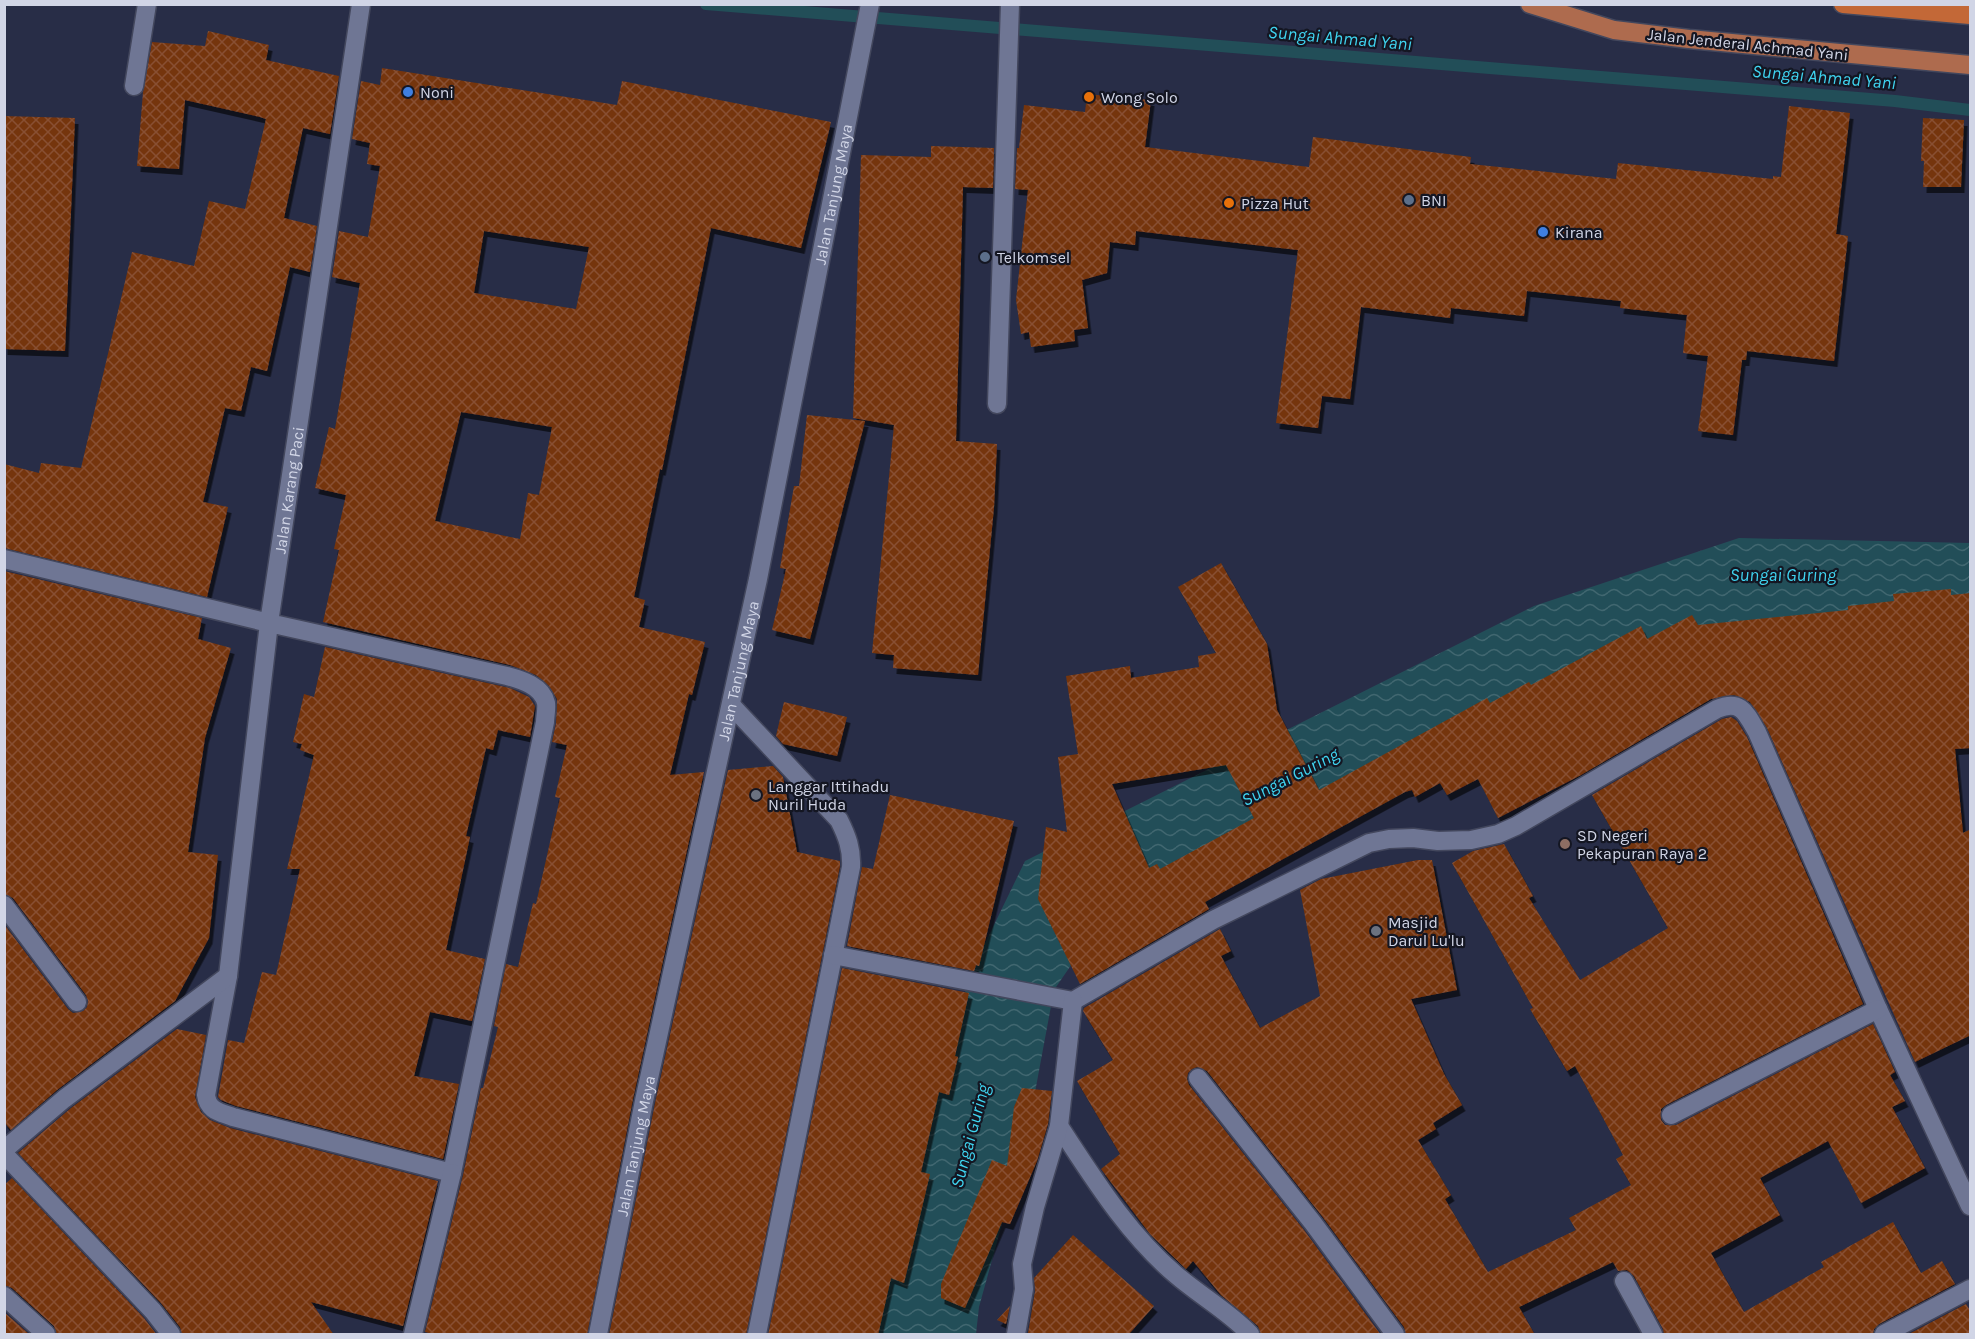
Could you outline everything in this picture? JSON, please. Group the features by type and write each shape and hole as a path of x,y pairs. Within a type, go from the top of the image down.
{"highway":[{"path":"1843,4 1971,15"}],"main road":[{"name":"Jalan Jenderal Achmad Yani","path":"1530,4 1614,30 1971,65"}],"street":[{"path":"134,86 147,4"},
{"name":"Jalan Karang Paci","path":"361,4 269,623 228,976 206,1095 208,1105 212,1109 284,1131 452,1173"},
{"name":"Jalan Tanjung Maya","path":"598,1335 644,1101 758,579 870,4"},
{"path":"997,404 1010,9"},
{"path":"4,559 269,623 520,680 540,692 546,703 545,722 452,1173 413,1335"},
{"path":"731,705 840,820 852,852 802,1117 757,1335"},
{"path":"833,955 1073,1001 1213,920 1369,843 1413,838 1438,841 1471,840 1498,834 1727,705 1737,706 1747,714 1757,732 1878,1009 1971,1206"},
{"path":"4,905 77,1002"},
{"path":"171,1335 153,1311 4,1152 64,1099 228,976"},
{"path":"1016,1335 1024,1289 1022,1264 1035,1207 1059,1126 1073,1001"},
{"path":"1671,1115 1878,1009"},
{"path":"1198,1078 1313,1223 1395,1335"},
{"path":"1059,1126 1108,1202 1138,1237 1175,1274 1218,1306 1250,1335"},
{"path":"1624,1281 1653,1335"},
{"path":"1884,1335 1971,1289"},
{"path":"4,1296 46,1335"}],"water":[{"name":"Sungai Guring","path":"1739,538 1970,543 1970,626 1871,637 1354,800 1098,926 1054,990 1028,1130 979,1307 976,1334 844,1334 975,964 1025,861 1534,606"}],"building":[{"path":"208,31 269,45 266,60 339,76 330,134 303,128 284,218 317,226 310,272 290,267 267,371 251,367 241,411 225,408 203,502 228,507 207,597 4,548 4,464 39,473 41,463 81,468 132,252 194,266 209,201 245,209 266,119 185,100 179,169 137,166 143,92 152,42 205,46"},
{"path":"382,68 617,105 622,81 831,122 801,248 711,228 634,597 645,600 639,627 705,642 692,695 689,694 670,775 704,772 633,1099 587,1335 437,1335 425,1332 463,1175 481,1088 483,1088 498,1027 494,1026 506,964 518,967 533,903 536,904 560,798 555,797 567,745 552,742 557,699 549,686 536,675 510,665 323,622 339,550 334,549 346,495 315,488 329,427 335,429 360,283 332,277 339,231 368,237 380,166 367,164 370,143 352,139 361,81 380,85","holes":["484,231 589,247 576,309 474,293","461,412 552,427 539,495 528,493 520,539 435,521"]},
{"path":"1087,94 1151,100 1145,147 1309,167 1313,137 1471,157 1470,164 1616,179 1618,163 1773,179 1773,176 1781,177 1789,106 1850,113 1836,234 1848,236 1834,361 1747,351 1746,360 1742,360 1733,435 1698,431 1708,356 1683,353 1687,315 1620,308 1621,301 1527,291 1524,316 1451,308 1450,318 1361,307 1350,399 1322,396 1318,428 1276,423 1298,250 1136,231 1135,245 1110,242 1107,273 1082,280 1088,328 1074,330 1075,341 1031,347 1029,332 1021,334 1016,300 1028,190 1015,189 1017,148 1019,148 1024,105 1085,112"},
{"path":"4,116 75,118 65,351 4,349"},
{"path":"1923,118 1964,120 1961,187 1923,187 1924,161 1921,161"},
{"path":"931,146 994,148 993,188 963,187 956,441 997,444 994,507 978,675 893,668 894,655 872,653 894,425 853,418 861,155 931,157"},
{"path":"807,415 865,421 810,639 772,630 786,569 780,568 794,486 799,486"},
{"path":"1221,563 1267,644 1277,710 1319,790 1487,698 1490,703 1529,682 1531,685 1641,626 1647,639 1692,615 1698,625 1848,610 1848,606 1894,601 1893,594 1951,589 1951,595 1971,593 1971,748 1955,749 1963,833 1971,829 1971,1035 1915,1062 1767,728 1750,702 1734,695 1711,699 1581,775 1498,818 1478,779 1447,795 1440,783 1415,797 1412,790 1405,792 1205,902 1209,909 1080,984 1038,899 1046,827 1067,832 1058,757 1078,754 1066,676 1130,666 1131,678 1199,667 1198,656 1216,653 1178,587","holes":["1226,765 1254,818 1160,869 1157,864 1149,868 1112,784"]},
{"path":"4,571 202,618 198,639 231,648 205,738 188,852 218,855 209,938 175,1001 57,1090 11,1130 4,1122 4,924 68,1009 73,1013 83,1011 88,1001 86,995 13,898 4,894"},
{"path":"325,647 510,688 529,697 535,706 530,737 498,730 493,750 486,748 466,836 470,837 446,950 485,959 472,1021 430,1012 414,1076 459,1084 443,1159 236,1106 218,1097 228,1040 244,1043 262,972 276,975 300,869 287,869 314,755 300,750 302,744 293,742 304,694 314,697"},
{"path":"784,702 847,717 837,756 783,744 776,736"},
{"path":"1731,717 1737,721 1747,737 1863,1004 1666,1105 1661,1109 1661,1120 1665,1125 1676,1125 1873,1024 1895,1072 1890,1075 1905,1101 1892,1107 1925,1168 1861,1203 1828,1141 1760,1178 1780,1215 1711,1253 1744,1312 1824,1267 1821,1262 1893,1222 1921,1273 1942,1261 1955,1284 1879,1324 1874,1329 1873,1335 1664,1335 1663,1329 1634,1276 1627,1270 1618,1271 1613,1262 1519,1307 1535,1335 1406,1335 1404,1327 1322,1216 1207,1071 1197,1067 1188,1073 1189,1085 1304,1230 1381,1335 1261,1335 1258,1326 1221,1295 1193,1261 1186,1269 1150,1234 1101,1169 1120,1154 1077,1081 1113,1060 1083,1011 1084,1008 1220,929 1231,951 1221,956 1260,1028 1320,996 1300,890 1321,879 1418,860 1432,860 1457,990 1411,999 1444,1074 1462,1105 1433,1123 1436,1129 1418,1140 1451,1195 1445,1199 1488,1272 1576,1230 1569,1218 1631,1185 1616,1159 1623,1155 1575,1066 1567,1071 1530,1009 1533,1008 1452,863 1473,851 1504,844 1533,896 1529,898 1580,980 1668,928 1592,795 1722,719"},
{"path":"773,766 783,777 797,852 840,861 840,866 746,1335 609,1335 655,1103 728,770"},
{"path":"890,795 1014,821 979,966 976,965 974,971 847,946 862,867 873,869"},
{"path":"842,968 969,993 955,1056 958,1057 949,1095 939,1092 921,1172 930,1174 904,1283 891,1278 878,1335 768,1335"},
{"path":"177,1029 206,1035 195,1097 201,1112 210,1120 230,1128 438,1181 403,1326 311,1302 334,1335 182,1335 180,1327 161,1303 18,1153 71,1108"},
{"path":"1022,1088 1052,1091 1048,1124 1037,1161 1010,1224 1002,1222 965,1308 941,1298 941,1284 992,1160 1007,1166 1014,1107"},
{"path":"12,1178 144,1318 157,1335 57,1335 54,1326 12,1288 4,1285 4,1185"},
{"path":"1073,1235 1154,1306 1128,1335 1032,1335 1028,1333 1035,1291 1034,1278"},
{"path":"1966,1304 1971,1312 1971,1335 1907,1335"},
{"path":"1010,1306 1006,1324 997,1320"},
{"path":"4,1312 30,1335 4,1335"}],"waterway":[{"name":"Sungai Ahmad Yani","path":"706,4 1895,101 1970,110"}],"place":[{"name":"Noni","path":"408,92"},
{"name":"Wong Solo","path":"1089,97"},
{"name":"BNI","path":"1409,200"},
{"name":"Pizza Hut","path":"1229,203"},
{"name":"Kirana","path":"1543,232"},
{"name":"Telkomsel","path":"985,257"},
{"name":"Langgar Ittihadu Nuril Huda","path":"756,795"},
{"name":"SD Negeri Pekapuran Raya 2","path":"1565,844"},
{"name":"Masjid Darul Lu'lu","path":"1376,931"}]}
